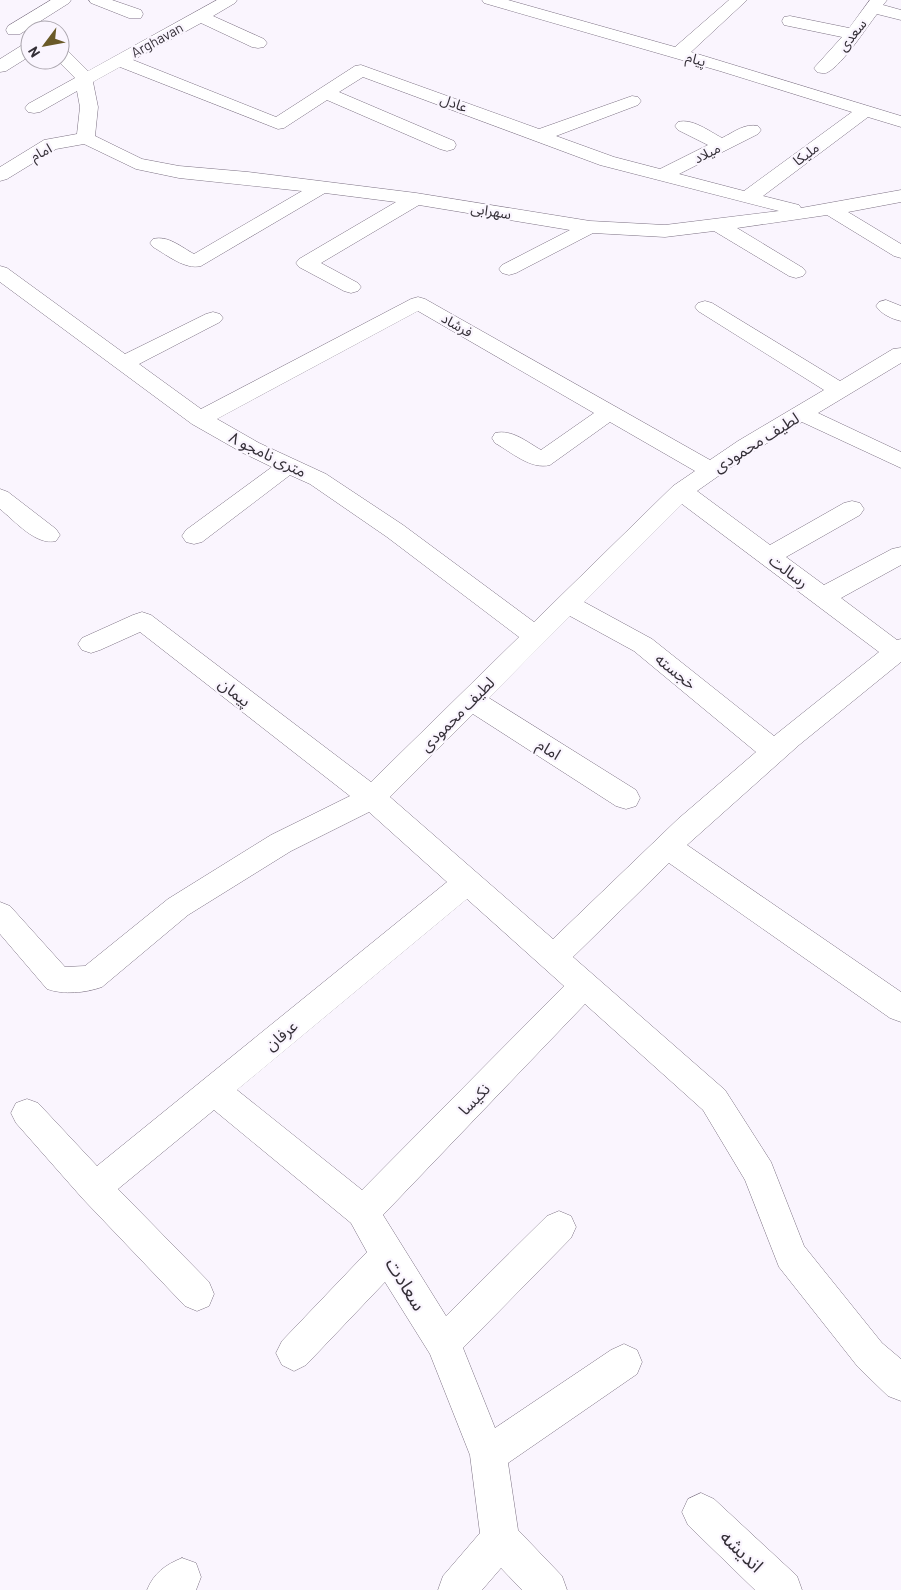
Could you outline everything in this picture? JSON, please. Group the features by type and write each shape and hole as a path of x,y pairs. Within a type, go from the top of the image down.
{"street":[{"path":"7,26 63,0"},
{"path":"97,0 135,14"},
{"name":"Arghavan","path":"34,108 230,0"},
{"name":"پیام","path":"490,0 678,54 901,122"},
{"path":"678,54 729,3"},
{"path":"877,4 901,15"},
{"name":"سعدی","path":"823,68 877,4"},
{"path":"200,16 258,43"},
{"path":"790,21 853,34"},
{"path":"7,26 20,32"},
{"path":"0,67 20,54"},
{"name":"عادل","path":"119,61 278,124 361,70 607,161 806,213"},
{"path":"70,63 83,76 84,80 89,107 86,138"},
{"path":"326,93 447,145"},
{"path":"541,135 632,101"},
{"name":"ملیکا","path":"747,198 865,110"},
{"path":"684,126 722,145"},
{"name":"میلاد","path":"661,176 752,130"},
{"name":"امام","path":"0,175 51,144 86,138"},
{"name":"سهرابی","path":"86,138 136,163 179,172 416,199 590,228 665,231 806,213 901,196"},
{"path":"160,243 194,262 322,187"},
{"path":"350,288 306,263 416,199"},
{"path":"830,209 901,252"},
{"path":"717,225 796,272"},
{"path":"509,269 590,228"},
{"name":"۸ متری نامجو","path":"0,272 200,419 251,448 318,478 395,531 535,636"},
{"name":"فرشاد","path":"200,419 418,303 711,470"},
{"path":"705,307 839,390"},
{"path":"123,362 213,318"},
{"name":"لطیف محمودی","path":"0,914 58,980 91,978 178,907 281,843 372,798 681,491 746,446 901,354"},
{"path":"503,438 542,460 610,412"},
{"path":"801,413 901,461"},
{"path":"194,536 289,466"},
{"name":"رسالت","path":"681,491 822,597 898,650"},
{"path":"3,503 48,535"},
{"path":"769,556 852,509"},
{"path":"822,597 901,555"},
{"name":"خجسته","path":"568,604 643,645 775,752"},
{"name":"پیمان","path":"91,644 142,621 372,798"},
{"path":"554,958 668,847 775,752 898,650"},
{"name":"امام","path":"472,700 626,798"},
{"path":"372,798 714,1100 759,1173 791,1256 870,1355 901,1383"},
{"path":"668,847 901,1009"},
{"name":"عرفان","path":"95,1188 467,882"},
{"name":"نکیسا","path":"363,1212 584,985"},
{"name":"سعادت","path":"214,1090 363,1212 387,1256 443,1343 488,1455 500,1539"},
{"path":"28,1113 95,1188 197,1294"},
{"path":"443,1343 559,1227"},
{"path":"294,1353 387,1256"},
{"path":"488,1455 624,1362"},
{"name":"اندیشه","path":"701,1512 783,1590"},
{"path":"457,1590 500,1539 548,1590"}]}
